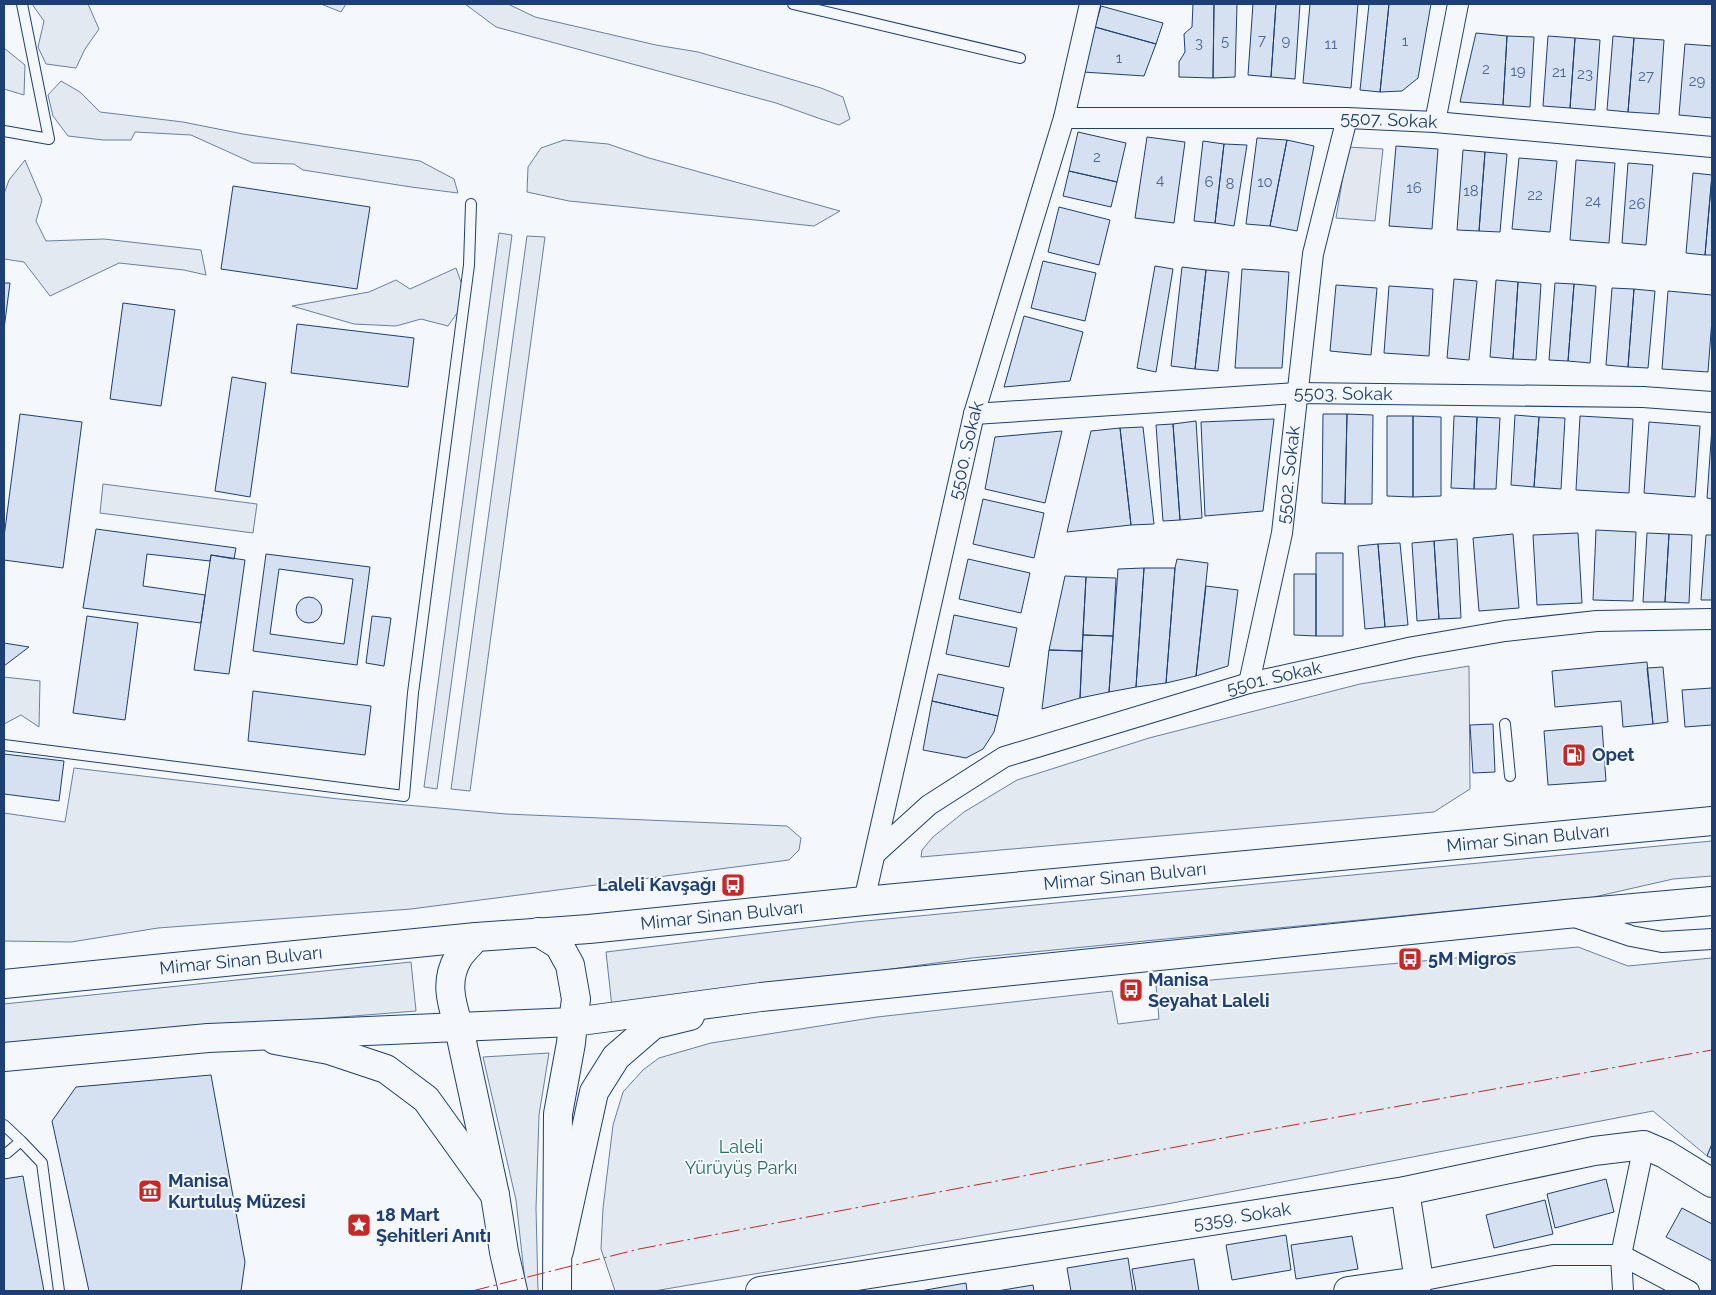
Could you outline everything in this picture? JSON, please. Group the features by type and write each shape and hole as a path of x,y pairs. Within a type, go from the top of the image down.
{"main road":[{"name":"Mimar Sinan Bulvarı","path":"538,932 589,929 864,901 1712,821"},
{"path":"4,1057 208,1038 572,1022 761,997 1566,914 1712,901"},
{"path":"513,1291 504,1252 495,1195 459,1028 451,1001 450,977 458,958 476,937 538,932 559,945 570,965 576,999 571,1043 558,1114 559,1251 557,1291"},
{"name":"Mimar Sinan Bulvarı","path":"4,984 476,937"},
{"path":"4,978 34,982"},
{"path":"559,1251 594,1092 616,1057 653,1025 761,997"},
{"path":"254,1036 329,1050 386,1069 426,1099 495,1195"},
{"path":"1644,1145 1665,1154 1712,1183"},
{"name":"5359. Sokak","path":"760,1291 1405,1191 1594,1151 1644,1145"},
{"path":"1348,1291 1418,1286 1405,1191"}],"street":[{"name":"5500. Sokak","path":"864,901 974,414 1064,118 1090,4"},
{"path":"1435,122 1458,4"},
{"name":"5507. Sokak","path":"1064,118 1347,118 1435,122 1712,147"},
{"name":"5502. Sokak","path":"1249,683 1282,533 1313,254 1347,118"},
{"name":"5503. Sokak","path":"974,414 1298,393 1643,398 1712,402"},
{"name":"5501. Sokak","path":"876,853 929,805 1004,757 1249,683 1413,647 1505,631 1597,621 1712,620"},
{"path":"1566,914 1631,936 1662,942 1712,939"},
{"path":"1623,1291 1620,1255 1644,1145"},
{"path":"1418,1286 1553,1255 1620,1255 1689,1291"}],"lane":[{"path":"4,131 50,139 22,4"},
{"path":"793,4 1020,58"},
{"path":"4,745 404,796 413,693 469,265 471,204"},
{"path":"1506,724 1510,776"},
{"path":"4,1125 42,1163 59,1291"},
{"path":"4,1153 7,1153 21,1141"}],"green space":[{"path":"32,4 88,4 99,29 85,49 76,68 46,64 38,47 44,21"},
{"path":"321,4 346,4 341,12"},
{"path":"465,4 508,4 535,17 656,45 698,52 821,88 843,97 850,119 839,125 776,103 496,27"},
{"path":"4,48 25,65 24,95 4,89"},
{"path":"61,81 80,92 100,112 183,122 243,134 420,161 454,179 458,193 303,170 294,164 253,163 191,135 135,132 131,140 103,140 68,136 53,116 48,95"},
{"path":"564,140 608,144 649,158 840,211 814,226 569,201 527,192 528,167 541,148"},
{"path":"25,160 42,200 36,221 46,241 104,239 201,250 206,275 184,270 119,263 50,296 24,262 4,259 4,194 9,180"},
{"path":"499,233 512,235 437,789 424,787"},
{"path":"527,236 545,237 470,791 451,789"},
{"path":"456,268 467,299 448,326 421,319 396,326 354,324 292,306 369,292 396,280 410,289"},
{"path":"103,484 257,504 253,533 100,513"},
{"path":"1469,666 1470,789 1434,812 921,857 922,850 933,837 964,812 1017,780 1149,738 1360,684"},
{"path":"4,677 40,681 39,727 21,715 4,724"},
{"path":"74,768 339,799 506,814 787,826 801,838 799,850 789,860 411,909 158,928 71,942 4,941 4,813 65,822"},
{"path":"1712,841 1712,876 1673,879 1594,897 972,958 612,1007 606,952 855,922"},
{"name":"Laleli Yürüyüş Parkı","path":"1578,947 1628,966 1712,958 1712,1144 1707,1156 1653,1111 1167,1204 654,1291 615,1291 601,1249 603,1208 613,1125 623,1092 643,1070 659,1058 711,1043 877,1017 1112,991 1118,1024 1159,1019 1156,985"},
{"path":"411,962 416,1011 4,1044 4,1004"},
{"path":"549,1053 539,1115 536,1208 538,1291 526,1291 516,1200 483,1057"}],"shaded area":[{"path":"1348,147 1383,149 1375,221 1336,218"}],"building":[{"path":"1193,4 1214,4 1213,78 1179,77 1179,62 1185,52 1184,34 1192,27"},
{"path":"1214,4 1237,4 1235,77 1213,78"},
{"path":"1253,4 1276,4 1271,77 1248,75"},
{"path":"1276,4 1300,4 1295,79 1271,77"},
{"path":"1310,4 1358,4 1351,88 1303,83"},
{"path":"1369,4 1389,4 1380,92 1360,90"},
{"path":"1389,4 1431,4 1418,78 1402,91 1380,92"},
{"path":"1101,6 1163,23 1156,44 1095,27"},
{"path":"1095,27 1156,44 1144,76 1083,72"},
{"path":"1476,33 1507,36 1503,105 1460,102"},
{"path":"1507,36 1534,37 1530,107 1503,105"},
{"path":"1548,36 1575,38 1570,108 1543,106"},
{"path":"1613,36 1634,38 1628,112 1607,110"},
{"path":"1575,38 1600,40 1595,110 1570,108"},
{"path":"1634,38 1664,40 1659,114 1628,112"},
{"path":"1685,44 1712,46 1712,118 1679,115"},
{"path":"1078,132 1126,143 1117,182 1069,171"},
{"path":"1147,137 1185,142 1174,223 1135,218"},
{"path":"1257,138 1287,140 1270,226 1246,224"},
{"path":"1287,140 1314,146 1297,231 1270,226"},
{"path":"1203,141 1224,144 1215,223 1194,221"},
{"path":"1224,144 1247,145 1234,226 1215,223"},
{"path":"1396,146 1438,149 1432,229 1389,226"},
{"path":"1463,150 1485,152 1479,231 1457,230"},
{"path":"1485,152 1507,154 1500,232 1479,231"},
{"path":"1519,158 1557,161 1550,232 1512,229"},
{"path":"1576,160 1615,163 1609,243 1570,240"},
{"path":"1628,163 1653,165 1646,245 1622,243"},
{"path":"1069,171 1117,182 1111,207 1063,196"},
{"path":"1693,173 1712,175 1705,255 1686,253"},
{"path":"1712,175 1712,255 1705,255"},
{"path":"233,186 370,207 357,289 221,269"},
{"path":"1059,207 1110,220 1099,265 1048,252"},
{"path":"1043,261 1096,273 1085,321 1031,308"},
{"path":"1155,266 1173,269 1156,372 1137,368"},
{"path":"1182,267 1206,270 1195,369 1171,366"},
{"path":"1242,269 1289,272 1282,368 1235,368"},
{"path":"1206,270 1229,272 1218,371 1195,369"},
{"path":"1454,279 1477,281 1469,360 1447,358"},
{"path":"1496,280 1518,282 1513,359 1490,357"},
{"path":"1518,282 1541,284 1536,360 1513,359"},
{"path":"4,283 10,283 4,329"},
{"path":"1555,283 1574,284 1568,361 1549,360"},
{"path":"1574,284 1596,286 1590,363 1568,361"},
{"path":"1336,285 1377,288 1371,355 1330,351"},
{"path":"1389,286 1433,289 1429,356 1384,353"},
{"path":"1612,288 1634,289 1628,367 1606,365"},
{"path":"1634,289 1655,291 1648,368 1628,367"},
{"path":"1668,291 1712,295 1708,372 1662,369"},
{"path":"123,303 175,310 161,406 110,399"},
{"path":"1024,316 1083,332 1070,381 1004,387"},
{"path":"297,324 414,338 408,387 291,373"},
{"path":"232,377 266,383 250,497 215,491"},
{"path":"20,414 82,422 63,568 4,560 4,537"},
{"path":"1323,414 1347,414 1345,504 1322,503"},
{"path":"1347,414 1373,415 1372,504 1345,504"},
{"path":"1515,415 1539,417 1534,487 1511,485"},
{"path":"1387,416 1413,416 1413,497 1387,496"},
{"path":"1413,416 1441,417 1441,496 1413,497"},
{"path":"1454,416 1477,417 1474,489 1451,488"},
{"path":"1580,416 1633,419 1629,493 1576,490"},
{"path":"1477,417 1500,418 1496,489 1474,489"},
{"path":"1539,417 1565,418 1561,489 1534,487"},
{"path":"1274,419 1263,511 1205,516 1201,422"},
{"path":"1196,421 1202,518 1180,520 1173,424"},
{"path":"1649,422 1700,426 1695,497 1644,493"},
{"path":"1173,424 1180,520 1163,521 1156,425"},
{"path":"1143,427 1154,524 1131,525 1120,428"},
{"path":"1712,427 1712,499 1707,498"},
{"path":"1120,428 1131,525 1067,532 1091,431"},
{"path":"1062,431 1045,503 985,489 995,437"},
{"path":"983,499 1044,513 1034,558 973,544"},
{"path":"96,529 236,548 234,559 211,555 210,561 147,554 143,586 205,595 201,623 83,608"},
{"path":"1596,530 1636,532 1633,601 1593,600"},
{"path":"1578,533 1582,603 1537,605 1533,535"},
{"path":"1647,533 1669,534 1665,602 1643,602"},
{"path":"1513,534 1519,608 1479,611 1473,538"},
{"path":"1669,534 1692,535 1689,603 1665,602"},
{"path":"1706,535 1712,535 1712,600 1701,600"},
{"path":"1457,539 1461,618 1439,619 1434,541"},
{"path":"1434,541 1439,619 1417,621 1412,543"},
{"path":"1400,543 1408,625 1385,627 1378,544"},
{"path":"1378,544 1385,627 1365,629 1358,546"},
{"path":"1316,553 1343,553 1343,636 1316,636"},
{"path":"266,554 370,567 357,665 253,651","holes":["279,569 353,579 344,644 270,634"]},
{"path":"211,555 245,560 229,674 194,670"},
{"path":"968,559 1030,573 1021,613 959,599"},
{"path":"1177,559 1208,563 1196,676 1166,683 1175,568"},
{"path":"1144,568 1175,568 1166,683 1136,687"},
{"path":"1144,568 1136,687 1109,692 1118,569"},
{"path":"1294,574 1316,574 1316,636 1294,635"},
{"path":"1065,576 1086,577 1082,651 1049,650"},
{"path":"1086,577 1116,578 1113,636 1083,635"},
{"path":"1206,586 1238,590 1228,666 1196,676"},
{"path":"309,597 318,601 322,610 318,619 309,623 300,619 296,610 300,601"},
{"path":"954,615 1017,628 1009,667 946,654"},
{"path":"87,616 138,623 125,720 73,713"},
{"path":"372,616 391,618 384,666 366,663"},
{"path":"1083,635 1113,636 1109,692 1080,698"},
{"path":"4,643 29,647 4,666"},
{"path":"1049,650 1082,651 1080,698 1042,709"},
{"path":"1647,662 1653,724 1623,727 1621,701 1555,707 1552,671"},
{"path":"1663,667 1668,722 1653,724 1647,668"},
{"path":"938,674 1004,688 998,716 932,701"},
{"path":"1712,688 1712,725 1685,727 1682,690"},
{"path":"253,691 371,706 365,755 248,741"},
{"path":"932,701 998,716 994,732 983,749 966,758 923,750"},
{"path":"1493,724 1495,772 1473,773 1470,725"},
{"path":"1602,726 1606,781 1548,785 1544,731"},
{"path":"4,754 64,761 59,801 4,794"},
{"name":"Manisa Kurtuluş Müzesi","path":"211,1075 245,1262 241,1291 89,1291 52,1121 76,1087"},
{"path":"1712,1144 1712,1158 1707,1156"},
{"path":"23,1176 44,1291 4,1291 4,1179"},
{"path":"1606,1179 1614,1212 1555,1228 1547,1194"},
{"path":"1545,1200 1553,1234 1494,1248 1486,1215"},
{"path":"1682,1208 1712,1224 1712,1261 1666,1237"},
{"path":"1286,1235 1291,1270 1232,1280 1226,1245"},
{"path":"1352,1236 1358,1269 1296,1279 1291,1245"},
{"path":"1128,1258 1133,1291 1071,1291 1067,1268"},
{"path":"1194,1259 1199,1291 1136,1291 1132,1269"},
{"path":"966,1283 967,1291 920,1291"},
{"path":"1033,1285 1034,1291 997,1291"}],"power":[{"path":"472,1291 639,1249 1260,1131 1712,1050"}],"place":[{"name":"Opet","path":"1574,755"},
{"name":"Laleli Kavşağı","path":"733,885"},
{"name":"5M Migros","path":"1410,959"},
{"name":"Manisa Seyahat Laleli","path":"1131,990"},
{"name":"Manisa Kurtuluş Müzesi","path":"150,1191"},
{"name":"18 Mart Şehitleri Anıtı","path":"359,1225"}]}
